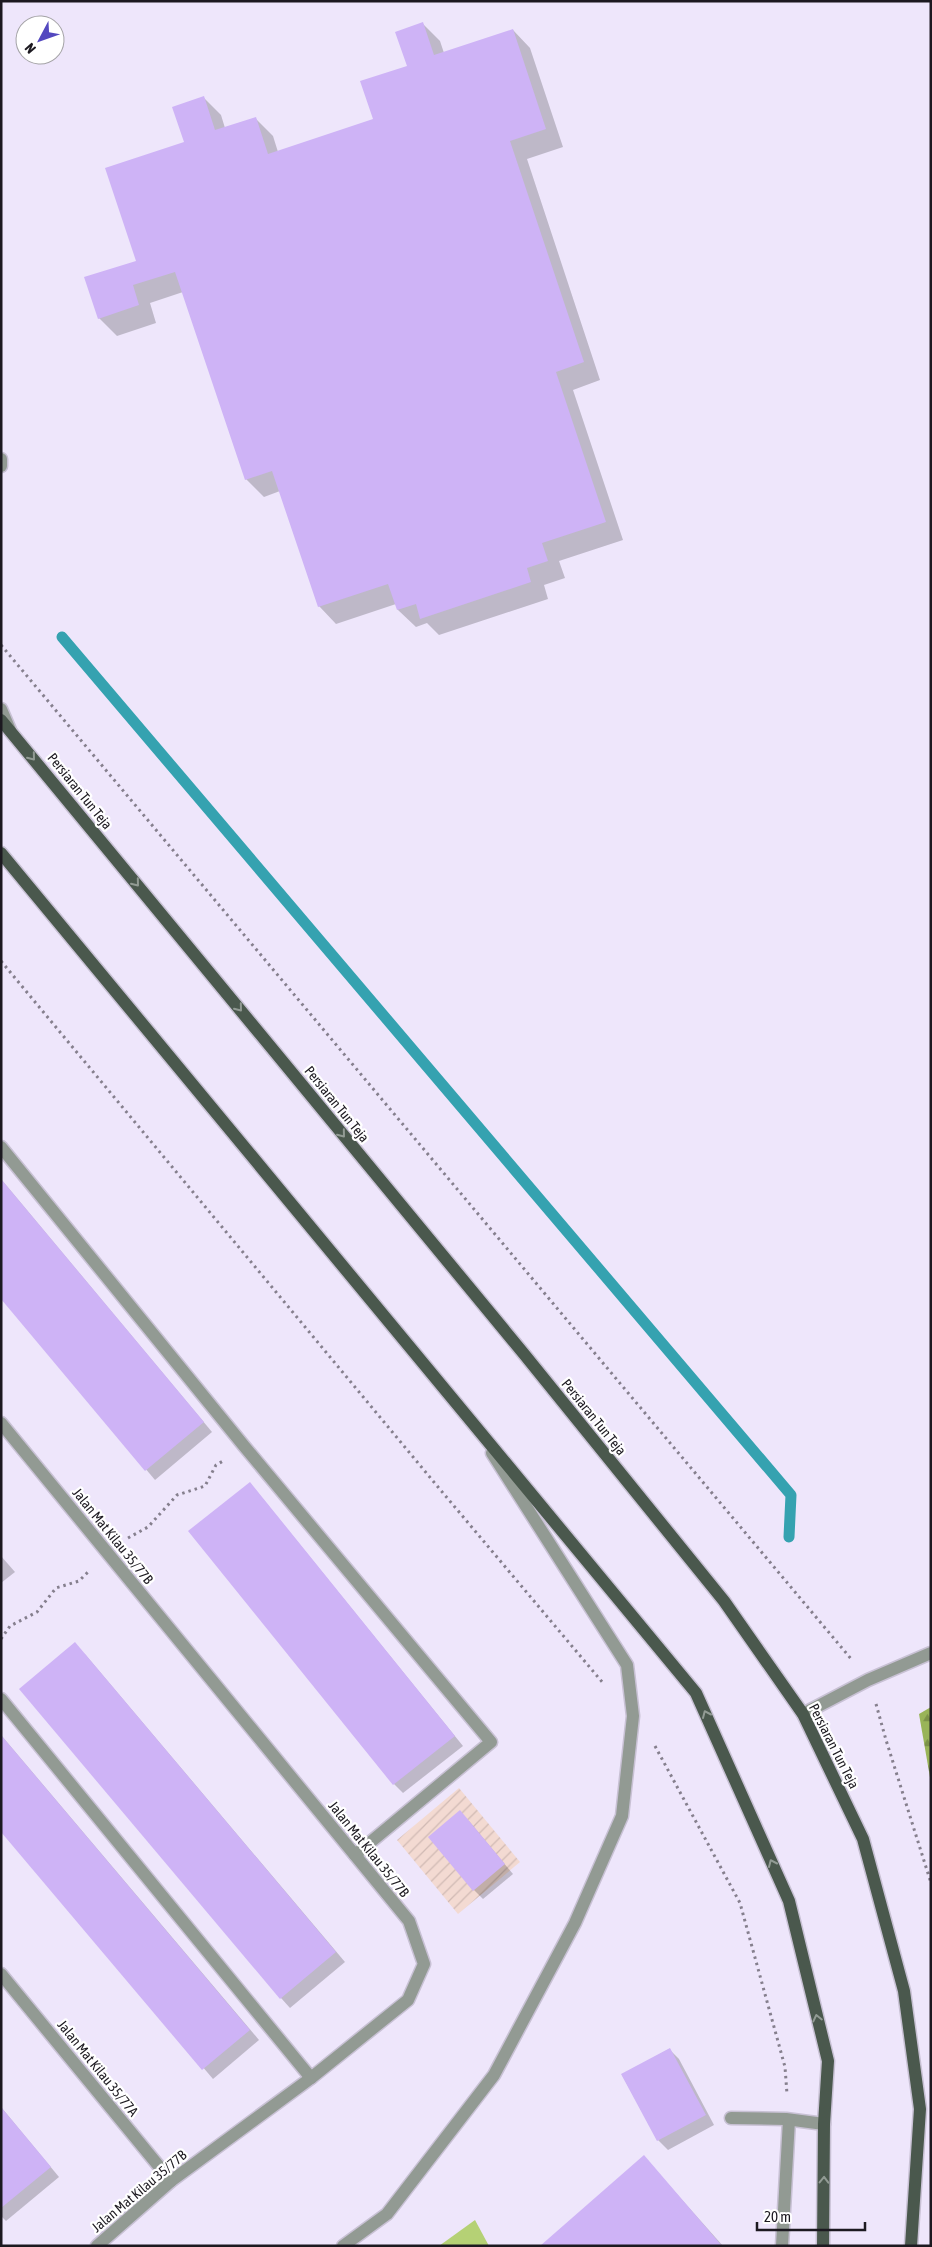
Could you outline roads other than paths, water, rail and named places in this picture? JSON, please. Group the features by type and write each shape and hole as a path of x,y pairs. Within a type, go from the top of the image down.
{"main road":[{"name":"Persiaran Tun Teja","path":"1,720 524,1354 724,1601 803,1714 863,1838 904,1991 920,2109 911,2246"},
{"path":"1,853 696,1692 789,1901 828,2062 824,2124 823,2246"}],"street":[{"path":"1,459 1,466"},
{"path":"1,709 10,730"},
{"path":"1,1147 244,1446 491,1742 355,1855"},
{"name":"Jalan Mat Kilau 35/77B","path":"1,1423 409,1921 424,1964 408,2000 311,2078 171,2181 97,2246"},
{"path":"343,2246 387,2214 494,2075 575,1923 622,1816 633,1716 627,1666 473,1424"},
{"path":"803,1714 868,1680 931,1653"},
{"path":"1,1698 311,2078"},
{"name":"Jalan Mat Kilau 35/77A","path":"1,1974 171,2181"},
{"path":"731,2118 789,2120 824,2124"},
{"path":"782,2246 789,2120"}],"waterway":[{"path":"62,637 791,1495 789,1537"}]}
